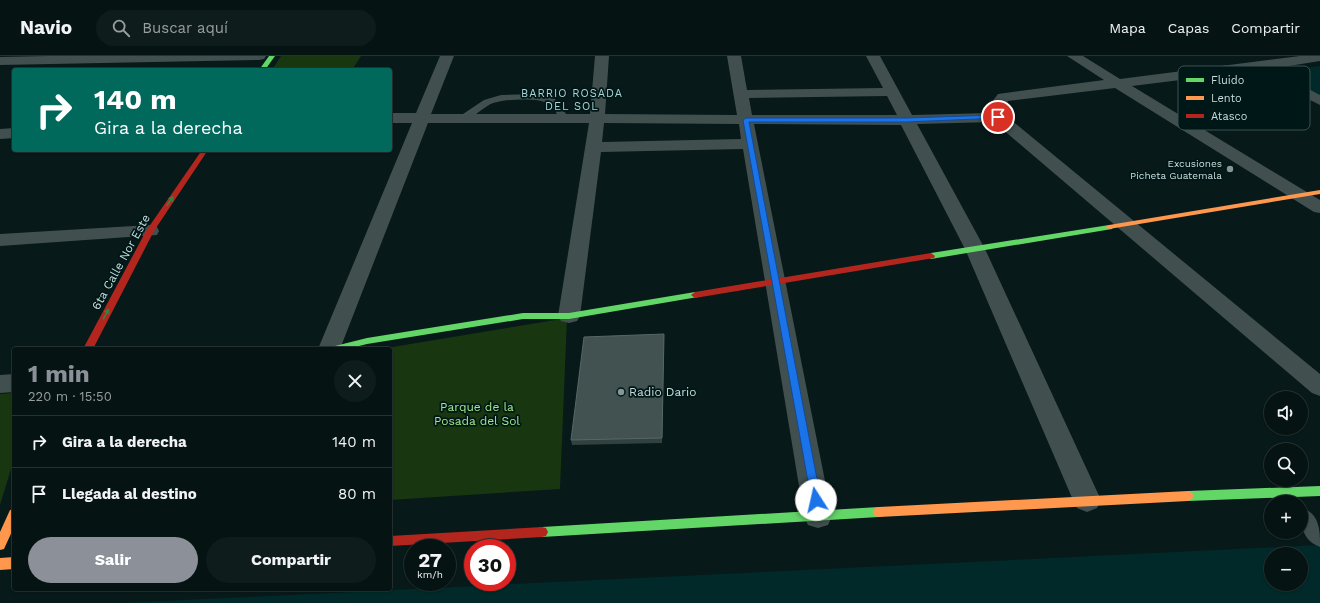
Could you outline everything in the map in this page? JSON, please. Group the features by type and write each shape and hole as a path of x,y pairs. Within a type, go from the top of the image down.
{"main road":[{"path":"263,68 272,56"},
{"name":"6ta Calle Nor Este","path":"89,347 150,231 205,152"},
{"path":"342,347 367,341 523,316 569,316 1320,192"},
{"path":"1301,495 1320,491"},
{"path":"392,541 1087,500 1264,498"},
{"path":"0,545 12,518"},
{"path":"0,564 12,563"}],"street":[{"path":"0,61 259,56"},
{"path":"330,347 447,56"},
{"path":"569,316 597,119 602,56"},
{"path":"734,56 818,516"},
{"path":"873,56 975,249 1087,500"},
{"path":"1074,56 1178,121"},
{"path":"1235,56 1255,66"},
{"path":"1263,66 1320,57"},
{"path":"1178,75 1003,97 996,107 998,117 1320,387"},
{"path":"741,94 891,92"},
{"path":"1310,95 1320,100"},
{"path":"392,118 906,120 998,117"},
{"path":"1193,130 1320,208"},
{"path":"0,134 12,133"},
{"path":"592,147 749,144"},
{"path":"0,240 150,231"},
{"path":"0,384 12,383"}],"lane":[{"path":"462,118 487,102 501,98 538,97 552,101 564,118"},
{"path":"1308,524 1320,539"}],"shaded area":[{"path":"1320,66 1320,96 1310,91 1310,67"},
{"path":"1320,545 1320,603 123,603 404,589 404,591 456,591 456,587 464,586 464,591 516,591 516,584 1264,548 1264,591 1308,591 1308,547 1279,547"}],"green space":[{"path":"281,56 361,56 353,68 273,68"},
{"name":"Parque de la Posada del Sol","path":"567,318 560,489 392,500 392,347"},
{"path":"12,393 12,466 0,505 0,394"}],"building":[{"name":"Radio Dario","path":"664,334 662,438 571,440 584,337"}],"traffic: fast":[{"path":"263,68 272,56"},
{"path":"931,256 1109,227"},
{"path":"342,347 367,341 523,316 569,316 695,295"},
{"path":"1188,496 1320,491"},
{"path":"542,532 879,512"}],"traffic: slow":[{"path":"1109,227 1320,192"},
{"path":"879,512 1188,496"},
{"path":"0,545 12,518"},
{"path":"0,564 12,563"}],"traffic: jam":[{"path":"89,347 150,231 204,152"},
{"path":"695,295 931,256"},
{"path":"392,541 542,532"}],"place":[{"name":"Excusiones Picheta Guatemala","path":"1230,169"},
{"name":"Radio Dario","path":"621,392"}],"district":[{"name":"BARRIO ROSADA DEL SOL","path":"572,99"}],"route":[{"path":"816,500 749,144 746,120 906,120 998,117"}]}
